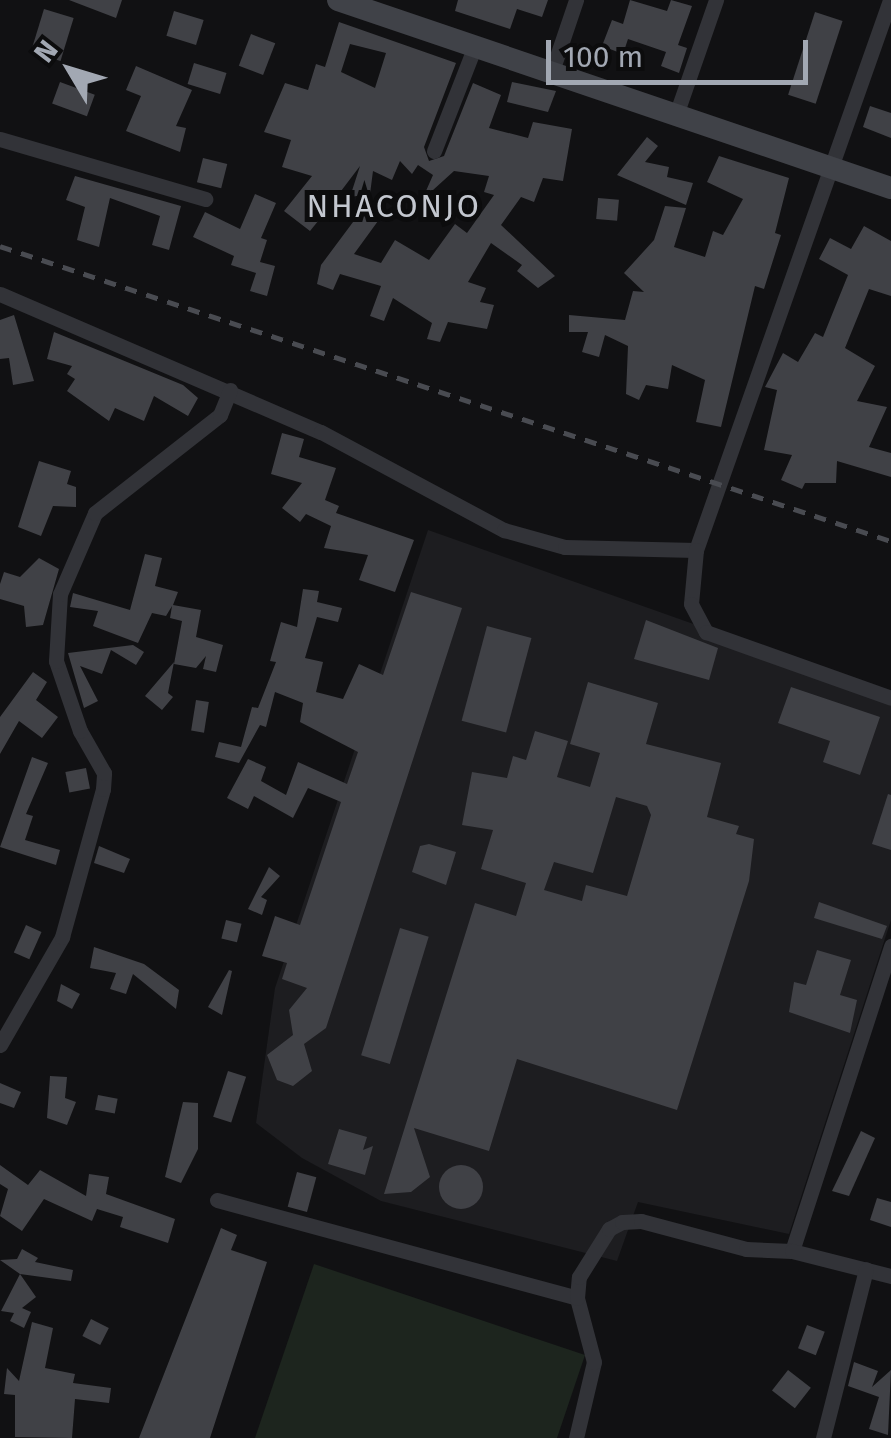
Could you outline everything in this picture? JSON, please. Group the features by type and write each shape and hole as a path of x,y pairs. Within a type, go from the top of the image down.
{"main road":[{"path":"338,0 677,112 891,188"}],"street":[{"path":"552,72 576,0"},
{"path":"677,112 716,0"},
{"path":"890,0 696,550 691,604 706,632 891,698"},
{"path":"434,151 475,46"},
{"path":"0,139 205,198"},
{"path":"0,294 230,390 361,451 504,530 565,546 696,550"},
{"path":"0,1045 62,936 103,789 104,773 80,731 56,661 60,594 95,513 220,415 230,390"},
{"path":"792,1251 891,946"},
{"path":"217,1200 577,1298"},
{"path":"576,1438 594,1362 577,1298 580,1278 600,1243 622,1222 642,1221 746,1249 792,1251 891,1276"},
{"path":"823,1438 866,1269"}],"shaded area":[{"path":"428,530 891,694 891,920 789,1234 638,1202 617,1261 381,1201 302,1158 256,1123 275,988"},
{"path":"314,1264 585,1355 557,1438 255,1438"}],"building":[{"path":"69,0 122,0 116,18"},
{"path":"458,0 548,0 542,17 517,9 510,29 455,11"},
{"path":"630,0 667,11 671,0 692,6 678,45 687,48 679,73 661,66 666,52 628,39 623,54 602,46 612,20 623,24"},
{"path":"44,9 74,18 60,61 31,52"},
{"path":"174,11 204,20 196,45 166,36"},
{"path":"815,12 843,21 816,104 788,95"},
{"path":"339,22 456,63 424,147 429,161 444,156 473,83 501,95 489,128 528,138 533,122 572,129 563,181 543,178 534,202 521,197 501,225 555,276 538,288 517,271 522,265 491,243 468,282 486,288 480,302 494,305 487,329 448,322 440,342 427,339 432,323 393,298 384,321 370,316 381,286 340,274 333,290 317,284 321,265 362,210 378,221 354,254 381,263 395,240 429,260 455,224 467,233 494,195 484,192 489,176 454,171 422,200 433,175 418,165 412,174 400,161 392,180 373,171 370,194 350,197 360,166 335,199 308,203 323,215 310,231 284,211 312,176 282,167 291,140 264,132 285,83 308,90 316,64 325,67","holes":["350,44 386,53 375,88 341,72"]},
{"path":"251,34 275,43 263,75 239,66"},
{"path":"194,63 227,73 220,94 188,84"},
{"path":"136,66 192,90 176,126 186,128 180,152 126,131 141,96 126,90"},
{"path":"60,82 95,95 87,116 52,104"},
{"path":"512,82 556,91 548,112 507,102"},
{"path":"870,106 891,113 891,138 863,127"},
{"path":"647,137 658,146 645,162 669,167 667,177 693,183 686,205 617,175"},
{"path":"719,156 789,178 775,233 781,235 764,289 755,286 721,427 696,422 705,380 672,365 668,389 646,385 639,400 626,394 628,346 605,335 599,357 582,352 588,332 569,332 569,315 625,320 633,291 644,292 624,273 654,240 665,206 686,208 674,247 705,257 713,231 723,235 743,199 707,182"},
{"path":"203,158 227,164 221,188 197,182"},
{"path":"75,176 181,206 169,250 152,245 160,216 110,198 99,247 77,240 85,207 66,200"},
{"path":"255,194 276,203 261,238 267,240 260,262 275,266 267,296 250,291 256,273 231,265 234,256 193,237 205,212 240,229"},
{"path":"598,198 619,200 617,221 596,219"},
{"path":"864,226 891,241 891,296 869,289 845,348 875,366 857,401 887,407 869,447 891,453 891,477 837,461 836,483 805,483 802,489 781,480 792,455 764,450 777,390 765,387 783,353 798,362 815,333 823,337 848,275 819,259 830,238 851,249"},
{"path":"14,315 34,381 13,385 9,358 0,359 0,320"},
{"path":"54,332 183,385 198,398 188,416 154,396 144,421 115,408 109,421 67,391 75,379 67,374 72,366 47,359"},
{"path":"282,433 304,439 299,457 336,468 325,500 339,506 336,513 414,540 395,592 359,580 368,555 324,548 331,526 306,514 300,522 282,508 302,483 271,474"},
{"path":"39,461 71,471 67,484 76,487 76,507 53,506 41,536 18,527"},
{"path":"145,554 162,558 155,586 178,592 173,605 201,610 196,637 223,645 216,672 203,669 206,656 196,668 174,664 182,621 170,618 172,606 166,616 152,613 138,643 93,626 98,611 70,607 73,593 130,610"},
{"path":"39,558 59,569 43,625 26,627 24,606 0,599 0,584 4,572 20,577"},
{"path":"303,589 319,591 317,602 342,608 338,622 317,617 305,658 323,662 316,692 343,699 359,664 383,675 411,592 462,608 326,1028 304,1044 312,1071 293,1086 277,1080 267,1055 293,1035 289,1010 307,988 282,979 287,963 262,956 275,916 300,925 341,802 308,788 293,818 254,796 248,809 227,798 248,759 266,767 261,781 286,795 298,762 347,784 358,752 300,722 303,703 275,692 266,727 260,725 239,763 215,757 219,742 241,747 252,707 258,708 276,662 270,661 281,622 297,627"},
{"path":"646,620 718,648 709,680 634,659"},
{"path":"487,626 531,638 506,733 462,721"},
{"path":"133,645 144,652 136,665 111,650 102,674 80,666 98,701 84,708 68,653"},
{"path":"174,662 168,693 173,697 162,710 145,696"},
{"path":"33,672 47,682 36,700 58,717 42,738 19,721 0,754 0,717"},
{"path":"588,682 658,703 646,744 721,763 707,817 739,826 736,834 754,839 749,881 677,1110 517,1059 489,1151 414,1128 430,1177 411,1192 384,1194 475,903 516,916 526,883 481,869 493,830 462,825 472,772 507,778 513,756 526,760 535,731 568,741 557,777 590,787 600,753 570,744","holes":["616,797 647,806 651,815 627,896 586,885 582,901 544,890 554,862 593,873"]},
{"path":"791,687 880,717 860,775 823,762 830,741 778,723"},
{"path":"196,700 209,702 204,733 191,731"},
{"path":"32,757 48,763 26,814 33,816 25,840 60,850 56,865 0,847"},
{"path":"86,768 90,789 69,793 65,772"},
{"path":"888,794 891,795 891,850 872,844"},
{"path":"429,844 456,852 446,885 412,872 420,846"},
{"path":"99,846 130,859 124,873 94,863"},
{"path":"269,867 280,876 261,897 267,900 262,915 248,909"},
{"path":"819,902 887,926 882,939 814,918"},
{"path":"226,920 242,924 237,942 221,938"},
{"path":"26,925 42,932 29,959 14,952"},
{"path":"400,928 429,937 390,1064 361,1055"},
{"path":"94,947 144,964 179,990 176,1009 133,974 126,994 110,989 116,973 90,968"},
{"path":"817,950 851,960 840,995 857,1000 850,1033 789,1012 794,982 806,985"},
{"path":"229,970 232,971 222,1015 208,1007"},
{"path":"61,984 80,994 72,1009 57,1001"},
{"path":"228,1071 246,1077 231,1123 213,1117"},
{"path":"50,1076 67,1077 65,1098 76,1102 67,1125 47,1118"},
{"path":"0,1083 21,1092 14,1108 0,1103"},
{"path":"98,1095 118,1099 115,1114 95,1110"},
{"path":"183,1102 198,1103 198,1149 181,1183 165,1177"},
{"path":"339,1129 367,1137 363,1150 373,1146 365,1175 328,1164"},
{"path":"861,1131 875,1138 849,1196 832,1191"},
{"path":"0,1165 28,1185 40,1170 86,1196 89,1174 109,1177 106,1194 175,1219 168,1243 120,1227 123,1217 97,1209 92,1221 44,1199 22,1231 0,1216 8,1189 0,1184"},
{"path":"461,1165 477,1171 483,1187 477,1203 461,1209 445,1203 439,1187 445,1171"},
{"path":"297,1172 316,1177 307,1212 288,1207"},
{"path":"877,1198 891,1202 891,1227 870,1220"},
{"path":"221,1228 237,1235 231,1250 267,1262 210,1438 139,1438"},
{"path":"22,1249 38,1258 35,1262 73,1270 71,1281 20,1274 0,1260 17,1259"},
{"path":"20,1274 36,1297 22,1308 31,1312 24,1328 10,1321 14,1313 1,1311"},
{"path":"91,1319 109,1328 100,1345 82,1336"},
{"path":"32,1322 53,1328 45,1368 75,1374 73,1383 111,1388 109,1403 75,1399 72,1438 15,1437 15,1395 4,1394 7,1368 19,1381"},
{"path":"807,1325 825,1332 816,1355 798,1348"},
{"path":"854,1362 878,1371 872,1387 891,1370 888,1435 869,1429 879,1397 848,1386"},
{"path":"788,1370 811,1388 795,1408 772,1390"}],"railway":[{"path":"0,246 891,541"}],"district":[{"name":"NHACONJO","path":"394,206"}]}
